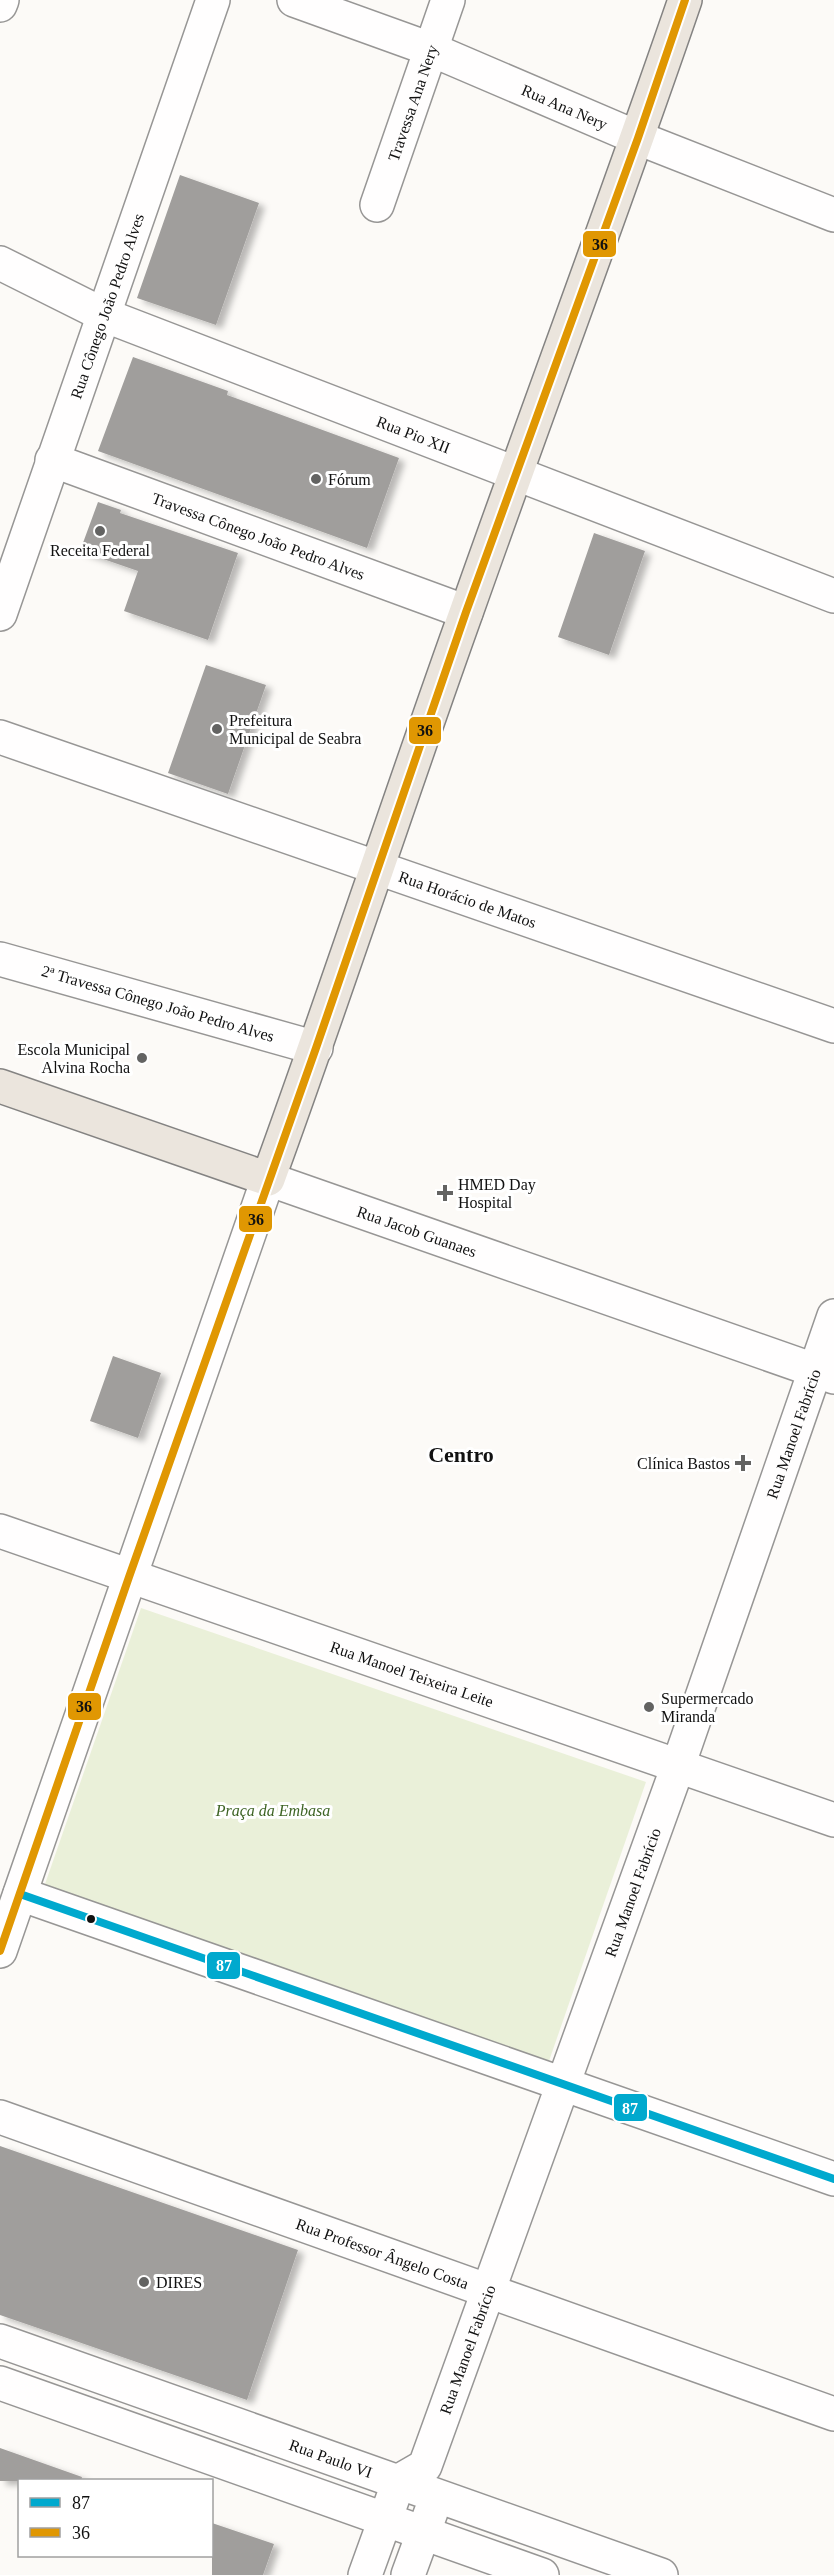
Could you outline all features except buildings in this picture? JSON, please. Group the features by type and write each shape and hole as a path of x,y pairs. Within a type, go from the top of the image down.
{"main road":[{"path":"268,1179 316,1048 466,612 638,138 685,0"},
{"name":"Rua Jacob Guanaes","path":"0,1086 268,1179"}],"street":[{"path":"0,5 2,0"},
{"name":"Rua Cônego João Pedro Alves","path":"0,614 213,0"},
{"name":"Rua Ana Nery","path":"294,0 430,49 638,138 834,215"},
{"name":"Travessa Ana Nery","path":"377,206 448,0"},
{"name":"Rua Pio XII","path":"0,263 104,315 834,596"},
{"name":"Travessa Cônego João Pedro Alves","path":"52,460 466,612"},
{"name":"Rua Horácio de Matos","path":"0,737 378,870 834,1026"},
{"name":"2ª Travessa Cônego João Pedro Alves","path":"0,959 316,1048"},
{"path":"0,1951 268,1179"},
{"name":"Rua Jacob Guanaes","path":"268,1179 824,1374"},
{"name":"Rua Manoel Fabrício","path":"365,2575 384,2520 420,2481 678,1766 824,1374 834,1316"},
{"name":"Rua Manoel Teixeira Leite","path":"0,1531 678,1766 831,1815"},
{"path":"20,1894 834,2179"},
{"name":"Rua Professor Ângelo Costa","path":"0,2117 834,2414"},
{"name":"Rua Paulo VI","path":"0,2341 420,2481 661,2575"},
{"path":"0,2383 542,2575"},
{"name":"Rua Manoel Fabrício","path":"408,2575 423,2533 420,2481"}],"green space":[{"name":"Praça da Embasa","path":"141,1608 646,1782 549,2061 44,1887"}],"transit line":[{"name":"36","path":"0,1951 466,612 638,138 685,0"},
{"name":"87","path":"20,1894 834,2179"}],"place":[{"name":"Fórum","path":"316,479"},
{"name":"Receita Federal","path":"100,531"},
{"name":"Prefeitura Municipal de Seabra","path":"217,729"},
{"name":"Escola Municipal Alvina Rocha","path":"142,1058"},
{"name":"HMED Day Hospital","path":"445,1193"},
{"name":"Clínica Bastos","path":"743,1463"},
{"name":"Supermercado Miranda","path":"649,1707"},
{"name":"DIRES","path":"144,2282"}],"district":[{"name":"Centro","path":"461,1454"}]}
